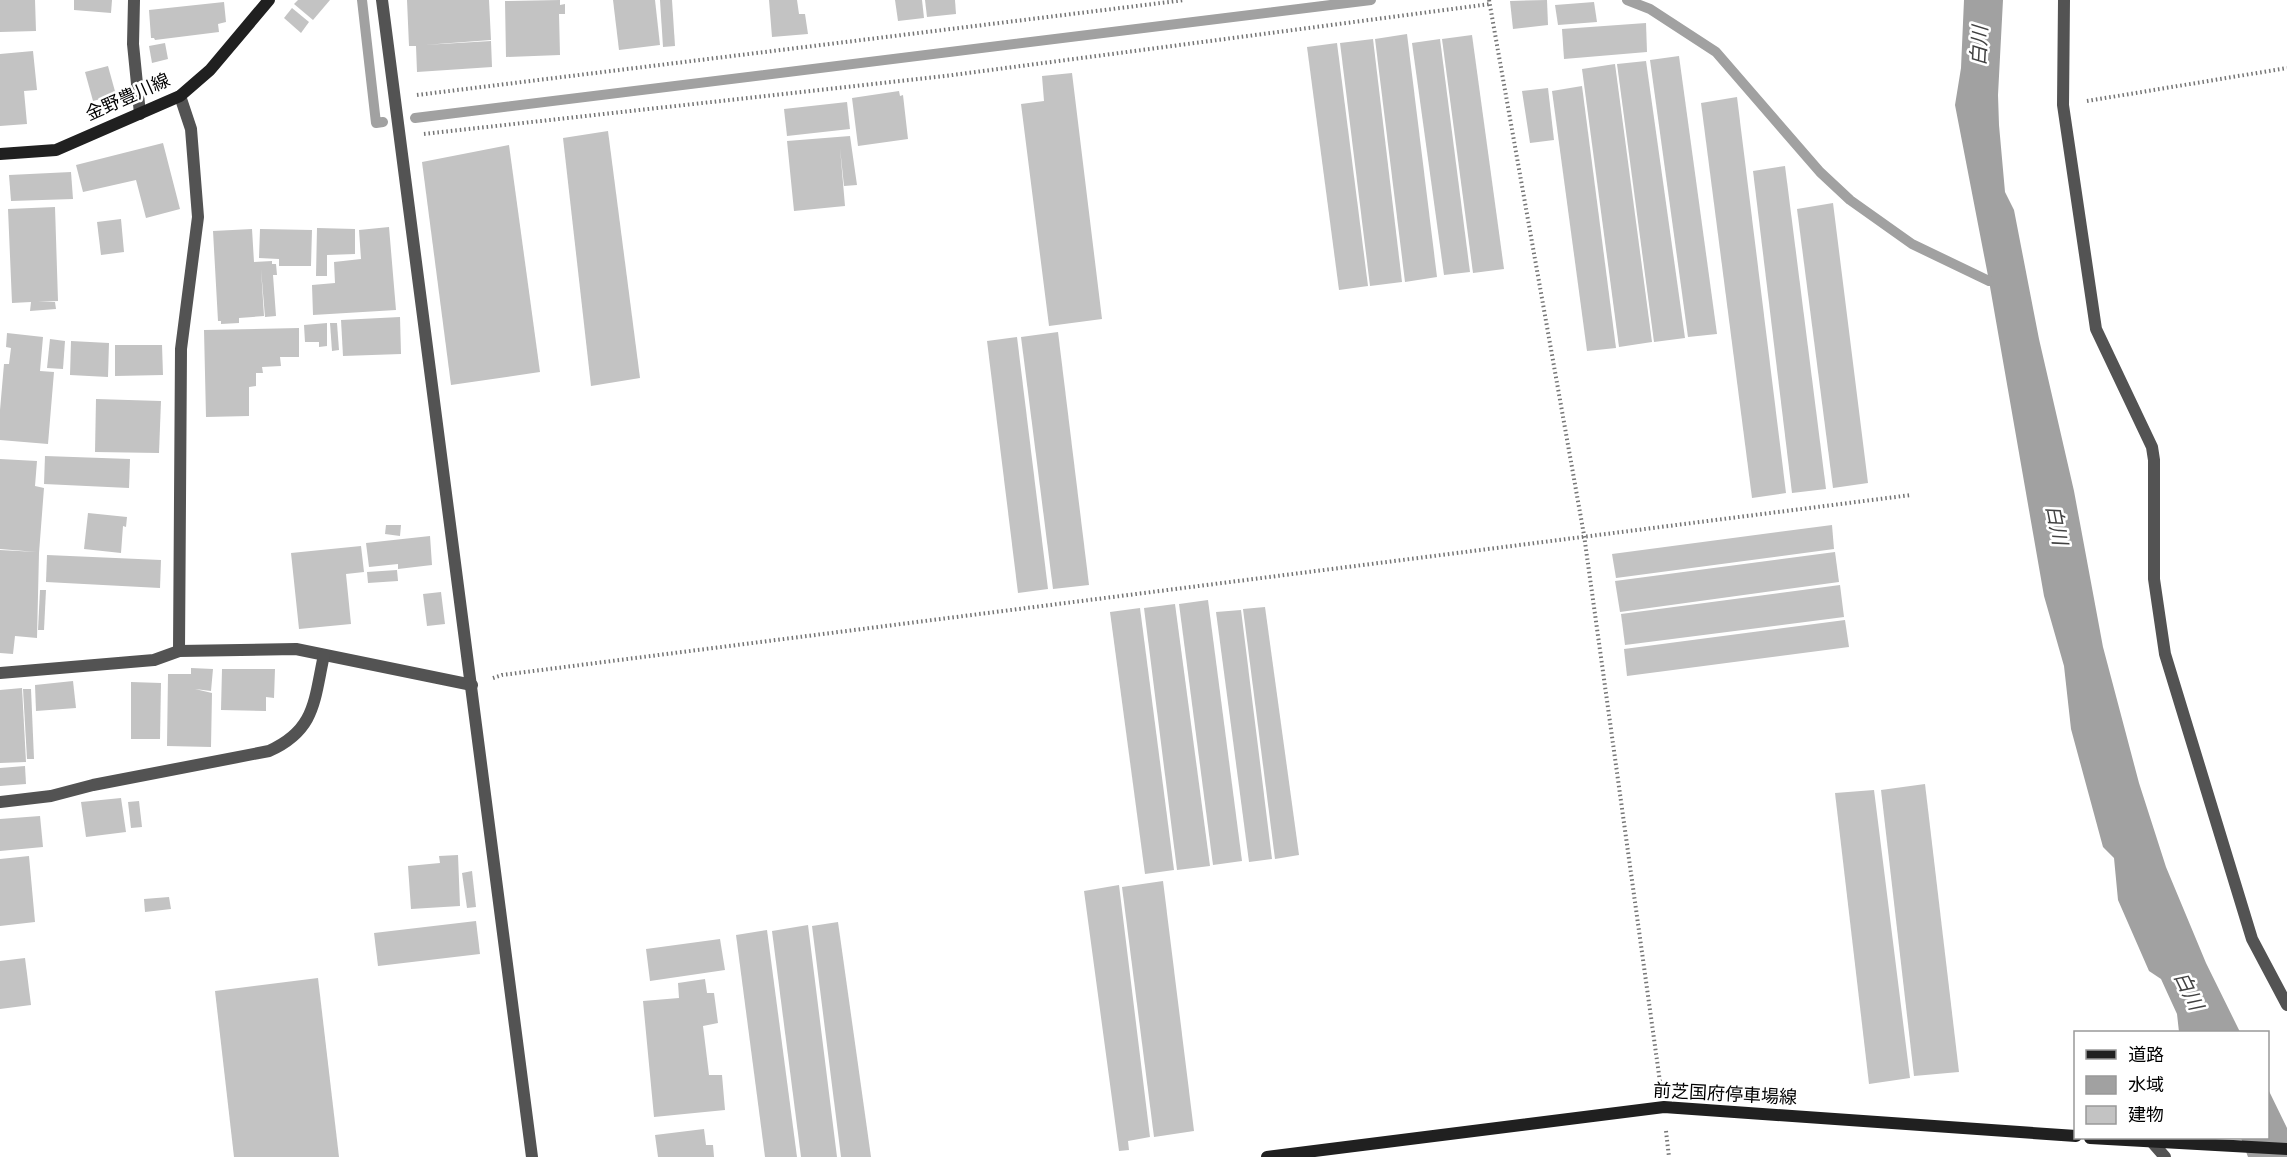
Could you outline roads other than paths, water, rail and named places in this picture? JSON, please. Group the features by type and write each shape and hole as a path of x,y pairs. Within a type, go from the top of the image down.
{"main road":[{"name":"金野豊川線","path":"0,154 57,150 180,96 210,70 269,0"},
{"name":"前芝国府停車場線","path":"1267,1157 1664,1107 2074,1136"},
{"path":"2115,1139 2287,1149"}],"street":[{"path":"134,0 133,44 140,114"},
{"path":"382,0 532,1157"},
{"path":"2064,0 2063,105 2096,329 2152,447 2154,460 2154,579 2165,654 2252,939 2287,1005"},
{"path":"179,651 181,349 198,218 191,129 180,96"},
{"path":"0,673 153,660 179,651 296,649 472,685"},
{"path":"0,802 51,796 93,785 269,751 286,743 303,728 312,709 324,655"},
{"path":"2152,1142 2165,1157"}],"water":[{"name":"白川","path":"1964,0 2003,0 1998,95 2005,192 2014,210 2039,339 2074,491 2103,647 2139,783 2166,867 2206,963 2240,1031 2179,1031 2177,1014 2161,979 2149,971 2118,900 2114,858 2103,847 2071,729 2064,666 2044,596 1989,281 1955,105 1961,68"},
{"path":"2269,1091 2287,1128 2287,1157 2248,1157 2241,1139 2269,1139"}],"waterway":[{"path":"362,0 376,123 383,122"},
{"path":"415,118 1371,0"},
{"path":"1627,0 1650,9 1716,52 1820,172 1850,200 1912,244 1989,281"}]}
